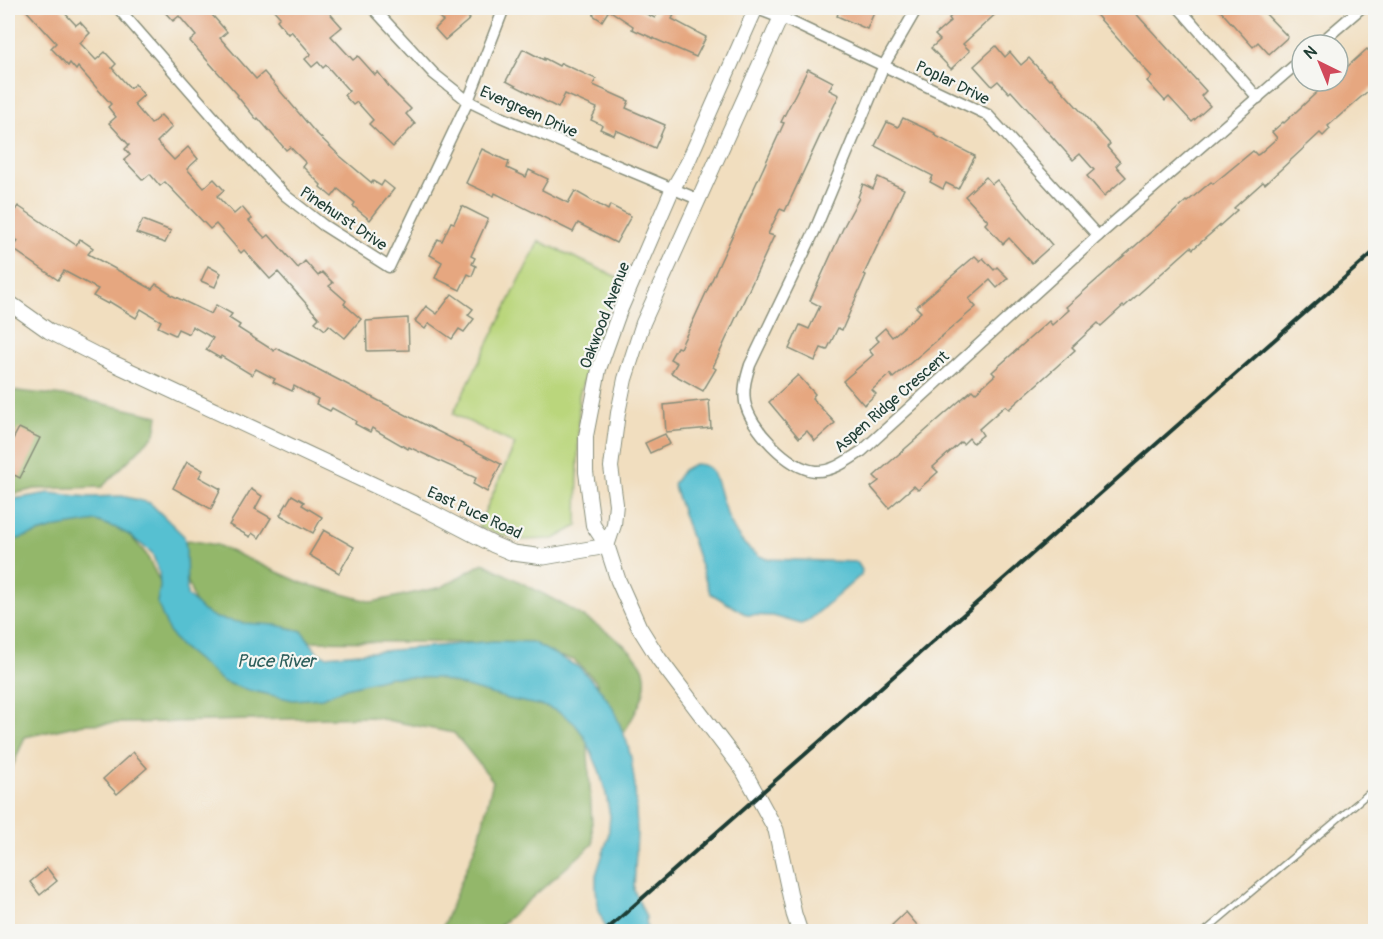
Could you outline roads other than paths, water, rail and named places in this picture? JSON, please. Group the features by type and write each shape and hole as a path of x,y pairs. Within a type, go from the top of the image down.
{"main road":[{"name":"East Puce Road","path":"8,302 49,331 98,356 415,504 513,553 544,557 607,546"},
{"path":"607,546 618,580 639,627 743,770 776,830 800,932"}],"street":[{"name":"Pinehurst Drive","path":"118,8 244,152 286,196 323,225 389,267 468,101 504,8"},
{"name":"Evergreen Drive","path":"374,8 434,74 468,101 700,200"},
{"name":"Poplar Drive","path":"756,8 783,12 884,65 988,115 1098,236"},
{"name":"Oakwood Avenue","path":"607,546 593,525 586,472 586,436 599,369 672,190 687,164 756,8"},
{"name":"Aspen Ridge Crescent","path":"917,8 884,65 815,230 750,366 744,387 745,404 752,421 770,443 794,464 816,471 839,467 862,451 1098,236 1290,70"},
{"path":"1179,8 1258,98"},
{"path":"1332,33 1361,8"},
{"path":"607,546 614,525 616,504 610,467 618,413 625,379 643,323 783,12"}],"lane":[{"path":"1204,932 1376,787"}],"water":[{"path":"694,464 704,465 711,470 732,526 743,542 758,555 767,559 857,562 862,570 861,575 808,621 801,624 773,616 747,615 710,593 673,484 683,470"},
{"name":"Puce River","path":"49,493 89,497 122,496 150,503 184,536 187,595 203,611 216,618 243,623 276,625 302,631 318,653 326,656 494,641 532,642 580,668 612,706 627,742 635,786 637,832 634,890 646,917 647,931 607,931 599,912 596,875 608,838 610,816 606,794 599,770 584,736 574,723 561,713 547,707 508,699 436,678 390,677 346,688 322,698 293,700 224,682 179,645 169,632 157,602 160,587 159,572 152,553 129,535 96,521 58,527 8,542 8,501"}],"railway":[{"path":"604,932 1376,250"}]}
